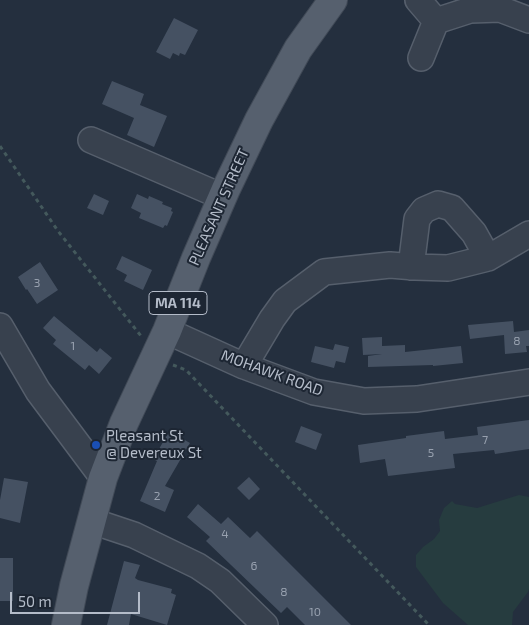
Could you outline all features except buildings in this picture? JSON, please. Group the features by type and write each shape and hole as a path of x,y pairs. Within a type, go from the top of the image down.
{"main road":[{"name":"PLEASANT STREET","path":"66,625 74,586 103,478 124,423 162,340 222,197 258,120 294,57 333,0"}],"street":[{"path":"418,0 436,21"},
{"path":"436,21 470,10 500,9 529,20"},
{"path":"421,58 436,21"},
{"path":"91,140 222,197"},
{"path":"411,267 418,219 424,210 438,204 452,208 474,233 488,258"},
{"path":"244,366 285,301 324,272 390,265 448,268 488,258 529,234"},
{"path":"0,326 38,390 103,478"},
{"name":"MOHAWK ROAD","path":"162,340 244,366 314,392 364,401 417,399 529,382"},
{"path":"92,521 134,535 198,566 220,581 265,625"}],"path":[{"path":"0,146 58,231 144,338 162,340 172,364 186,370 429,625"}],"green space":[{"path":"519,495 529,497 528,592 513,612 512,625 468,625 443,603 416,567 416,555 440,531 439,520 444,508 452,501 455,504 477,508"}],"place":[{"name":"Pleasant St @ Devereux St","path":"96,445"}]}
